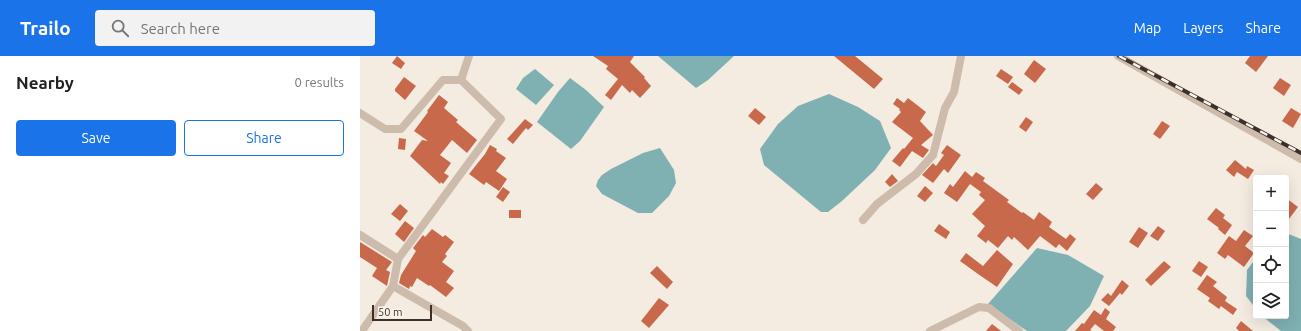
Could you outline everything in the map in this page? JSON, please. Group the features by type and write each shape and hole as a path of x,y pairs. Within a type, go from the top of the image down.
{"street":[{"path":"461,80 469,56"},
{"path":"863,220 877,204 916,174 933,155 945,108 954,92 961,56"},
{"path":"1118,56 1301,159"},
{"path":"360,113 385,129 401,129 443,80 461,80 501,120 398,259 393,286 362,331"},
{"path":"360,235 398,259"},
{"path":"393,286 463,326 468,331"},
{"path":"930,331 979,307 989,308 1019,331"}],"water":[{"path":"658,56 734,56 708,80 696,88"},
{"path":"535,69 554,85 536,105 516,89 523,78"},
{"path":"570,78 586,90 604,107 580,141 571,149 537,122 558,92"},
{"path":"829,94 858,107 880,121 891,148 875,170 842,201 828,212 821,212 764,165 760,149 778,124 798,106"},
{"path":"660,148 674,170 676,183 669,196 652,213 638,213 602,194 596,186 602,175 611,169 643,153"},
{"path":"1289,234 1301,239 1301,331 1281,331 1266,319 1289,319"},
{"path":"1037,248 1068,255 1104,276 1090,306 1066,331 1027,331 988,304"},
{"path":"1253,262 1253,305 1246,296 1247,270"}],"building":[{"path":"397,56 405,63 401,69 392,63"},
{"path":"593,56 634,56 630,62 645,77 644,78 651,86 640,98 632,90 630,93 622,85 611,100 605,95 618,79 606,69 608,66"},
{"path":"834,56 855,56 883,79 874,89"},
{"path":"1250,56 1268,56 1256,72 1245,63"},
{"path":"1034,60 1046,69 1035,83 1024,74"},
{"path":"1001,69 1013,77 1008,84 996,76"},
{"path":"404,77 416,86 405,100 395,91"},
{"path":"1280,78 1291,85 1284,96 1273,88"},
{"path":"1012,82 1023,90 1019,95 1008,87"},
{"path":"439,95 448,102 444,108 458,120 456,122 477,140 467,153 452,140 440,155 451,163 444,173 449,176 443,184 441,182 440,184 410,156 422,140 428,141 414,131"},
{"path":"897,98 904,103 908,98 926,112 920,121 933,135 921,145 929,150 923,158 912,151 900,167 892,161 913,138 892,122 901,112 899,110 900,109 893,104"},
{"path":"755,108 766,117 759,125 748,116"},
{"path":"1291,108 1301,114 1293,128 1282,121"},
{"path":"1026,117 1033,122 1026,132 1019,127"},
{"path":"525,119 533,125 528,130 526,128 513,144 507,139"},
{"path":"1162,121 1170,126 1160,139 1153,134"},
{"path":"399,138 406,139 405,150 398,149"},
{"path":"490,145 497,149 496,151 506,158 496,171 507,179 499,191 486,182 484,185 469,174 485,154"},
{"path":"947,145 961,155 948,173 944,169 933,183 922,175 933,163 936,166 944,155 941,153"},
{"path":"1235,160 1246,169 1247,166 1254,170 1248,179 1237,172 1234,177 1226,170"},
{"path":"965,171 972,177 976,172 985,178 983,181 1009,200 1007,202 1022,213 1023,212 1034,220 1039,212 1052,222 1049,227 1066,239 1070,234 1076,239 1067,251 1059,244 1056,248 1040,236 1028,250 1014,237 1012,240 1008,236 998,248 988,240 986,243 977,236 985,226 972,214 985,200 979,195 981,192 970,184 957,202 944,193 950,184 953,187"},
{"path":"892,174 898,181 890,187 885,182"},
{"path":"1096,183 1103,189 1093,200 1086,194"},
{"path":"925,186 933,193 925,202 917,196"},
{"path":"503,187 510,192 503,202 496,197"},
{"path":"1289,200 1298,207 1289,219"},
{"path":"400,204 408,211 400,221 391,214"},
{"path":"1216,208 1225,215 1223,218 1232,225 1225,235 1218,229 1219,228 1207,219"},
{"path":"509,210 521,210 521,218 509,218"},
{"path":"405,221 414,228 404,242 395,234"},
{"path":"939,224 950,232 946,239 934,231"},
{"path":"1158,226 1165,231 1158,241 1150,236"},
{"path":"1139,227 1148,233 1138,248 1129,242"},
{"path":"432,229 443,237 445,235 454,242 445,254 447,256 442,262 454,271 446,282 454,288 446,297 430,285 429,286 417,278 412,287 410,286 409,289 399,283 401,275 416,251 413,248 423,235 425,237"},
{"path":"1244,230 1253,236 1245,246 1253,252 1253,254 1244,267 1228,255 1225,259 1217,253 1229,236 1236,241"},
{"path":"360,242 392,262 386,270 390,272 387,286 372,276 377,268 360,257"},
{"path":"997,250 1013,264 997,287 960,261 966,253 983,266"},
{"path":"1164,261 1171,267 1151,286 1145,280"},
{"path":"1199,261 1208,267 1201,277 1192,271"},
{"path":"657,266 673,282 667,289 650,273"},
{"path":"1207,275 1217,282 1213,286 1227,297 1225,301 1237,309 1233,315 1221,306 1219,309 1208,301 1210,298 1197,289"},
{"path":"1122,280 1129,286 1122,295 1120,293 1109,306 1101,300 1108,293 1111,296"},
{"path":"659,298 669,305 649,328 641,321"},
{"path":"1105,308 1110,312 1106,319 1116,327 1113,331 1104,331 1095,324 1090,330 1092,331 1075,331 1082,323 1084,324 1094,310 1101,315"},
{"path":"1241,321 1253,331 1239,331 1236,328"},
{"path":"992,324 1001,331 986,331"}],"railway":[{"path":"1119,56 1301,153"}]}
